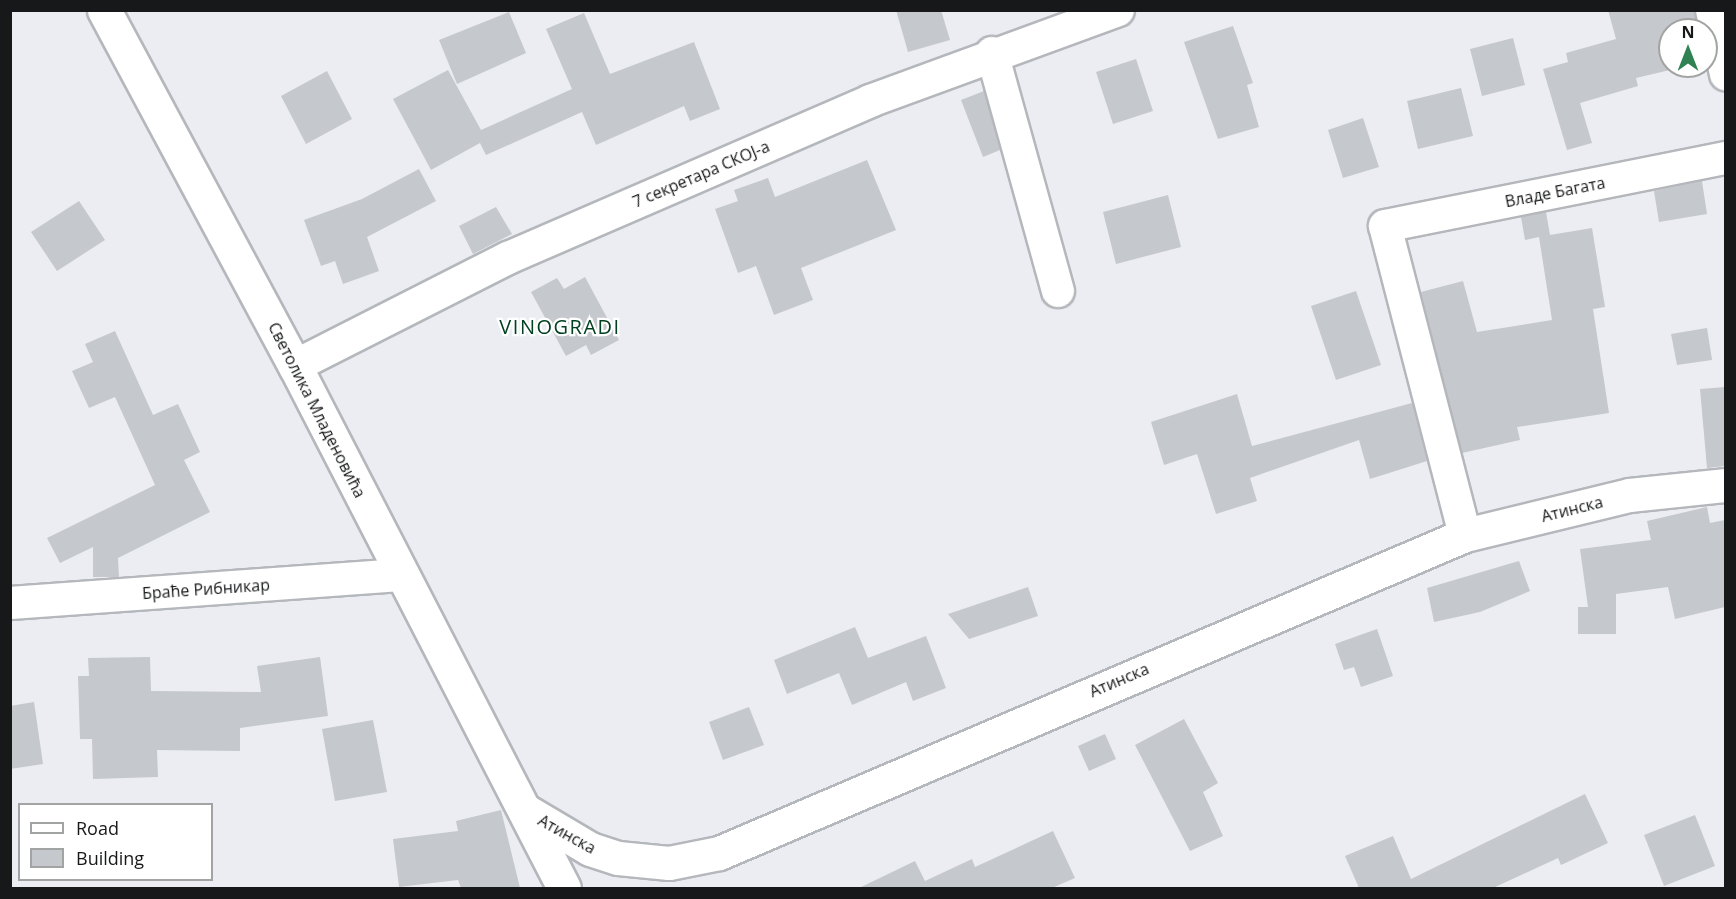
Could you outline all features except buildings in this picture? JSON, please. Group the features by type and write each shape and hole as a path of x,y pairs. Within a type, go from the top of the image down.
{"street":[{"name":"Светолика Младеновића","path":"104,10 296,366 564,888"},
{"name":"7 секретара СКОЈ-а","path":"296,366 508,258 992,53 1118,10"},
{"path":"1712,10 1725,74"},
{"path":"992,53 1058,291"},
{"name":"Владе Багата","path":"1465,535 1385,226 1725,158"},
{"name":"Атинска","path":"526,811 590,849 618,858 669,863 719,853 1465,535 1629,495 1725,484"},
{"name":"Браће Рибникар","path":"10,603 402,575"},
{"path":"644,888 669,863"}],"district":[{"name":"VINOGRADI","path":"560,326"}]}
